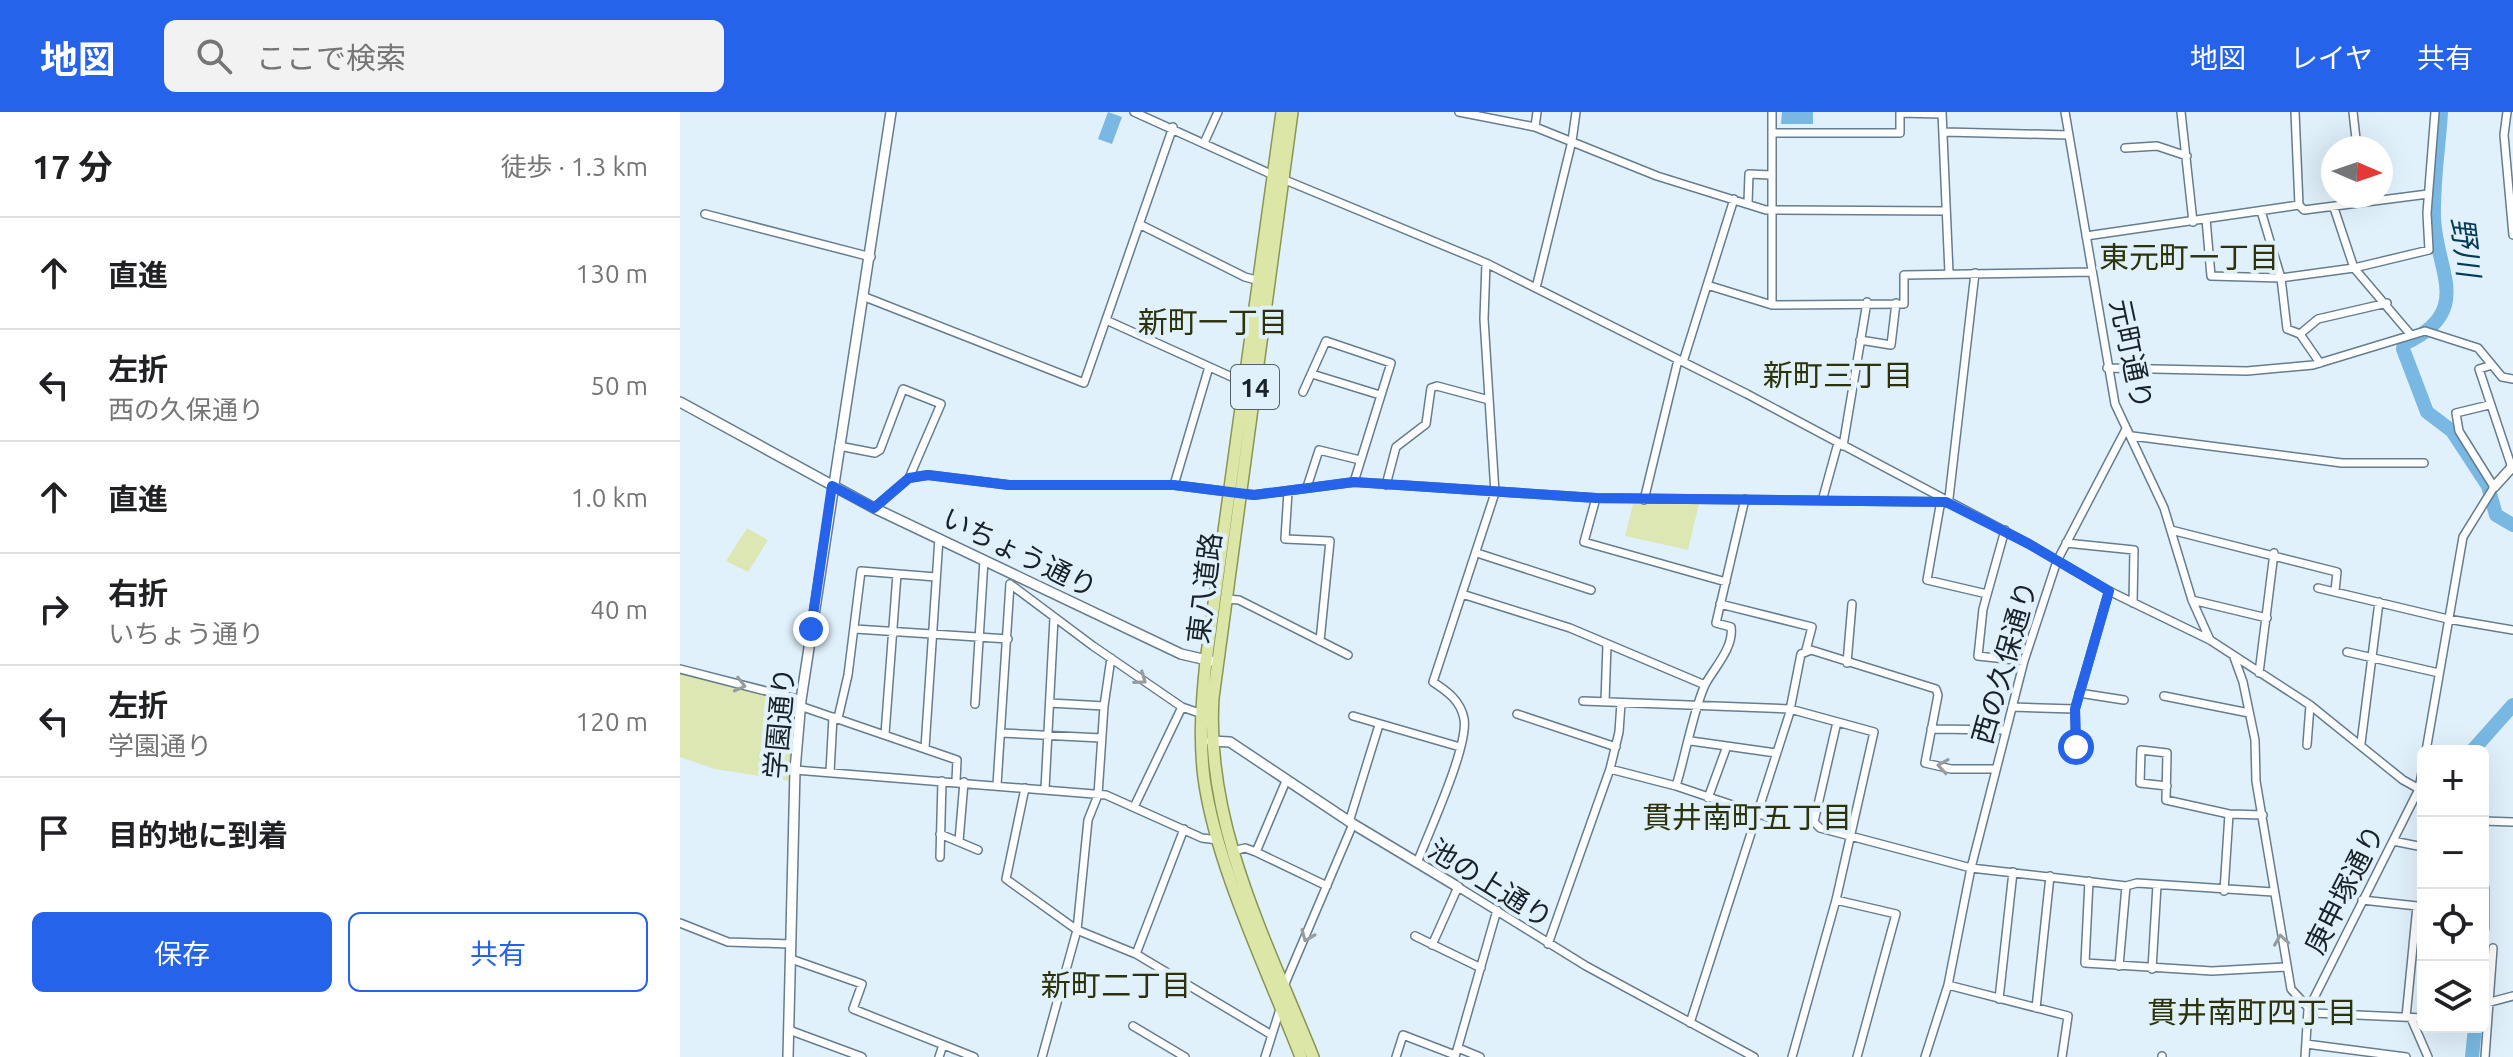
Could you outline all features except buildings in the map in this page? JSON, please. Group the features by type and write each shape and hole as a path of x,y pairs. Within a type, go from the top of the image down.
{"main road":[{"name":"東八道路","path":"1282,112 1278,177 1212,661 1211,741 1216,788 1233,851 1313,1057"},
{"name":"東八道路","path":"1292,112 1278,177 1245,383 1226,599 1202,714 1204,777 1218,840 1301,1057"}],"street":[{"name":"学園通り","path":"788,1057 795,770 801,703 891,112"},
{"path":"1134,112 1278,177 1486,263 2005,530 2057,561 2129,432 2342,463 2424,463"},
{"path":"1204,143 1218,112"},
{"path":"1459,112 1535,127 1657,176 1770,209 1946,211"},
{"path":"1535,127 1537,112"},
{"path":"1536,288 1572,141 1576,112"},
{"path":"1772,112 1772,305"},
{"name":"元町通り","path":"2065,112 2115,404 2171,530 2192,600 2210,640"},
{"path":"2181,112 2193,222"},
{"path":"2295,112 2299,205 2304,210 2334,208 2354,268 2387,303 2411,335"},
{"path":"2353,112 2356,136"},
{"path":"2206,219 2211,276 2281,278 2354,268 2429,250 2428,194 2435,112"},
{"path":"2507,112 2504,135 2513,235"},
{"path":"1772,133 1900,133 1900,113 1942,113 1949,273"},
{"path":"865,297 1079,384 1084,383 1173,127"},
{"path":"1945,132 2069,135"},
{"path":"2125,148 2157,146 2187,156"},
{"path":"1748,203 1749,174 1771,175"},
{"path":"2393,197 2428,194"},
{"path":"1644,500 1680,361 1734,199"},
{"path":"2086,236 2299,205"},
{"path":"2261,211 2281,278 2287,329 2300,334 2320,363"},
{"path":"705,214 871,257"},
{"path":"1139,224 1245,277 1260,281"},
{"path":"1417,863 1460,747 1464,715 1453,696 1433,682 1495,493 1484,319 1486,263"},
{"path":"1707,285 1772,305 1904,304 1904,275 2092,272"},
{"path":"1975,273 1949,498 1940,506 1927,580 1987,594"},
{"path":"1822,501 1841,445 1867,302"},
{"path":"1860,340 1891,345 1896,303"},
{"path":"2300,334 2318,319 2387,303"},
{"path":"1106,320 1245,383"},
{"path":"2107,368 2247,371 2320,363 2429,331 2478,348 2489,366 2502,377 2513,379"},
{"path":"1303,392 1326,341 1391,363 1354,482"},
{"path":"2427,745 2463,537 2486,496 2512,467 2479,369 2489,366"},
{"path":"1174,485 1209,367"},
{"path":"1312,374 1380,395"},
{"path":"1386,485 1396,447 1426,424 1431,388 1437,386 1489,400"},
{"path":"839,446 875,453 880,450 903,389 941,404 909,478 874,508"},
{"name":"いちょう通り","path":"680,402 874,508 984,560 1011,579 1181,654 1212,661"},
{"path":"2489,405 2456,413 2459,431 2494,487"},
{"path":"1307,487 1319,450 1360,460"},
{"path":"909,478 937,475 1009,485 1174,485 1236,494 1288,492 1354,482 1644,500 1946,502"},
{"path":"1288,492 1285,539 1330,541 1320,641"},
{"path":"1596,498 1584,542 1726,582"},
{"path":"1676,786 1705,685 1718,667 1732,635 1731,627 1716,623 1745,499"},
{"path":"2005,530 1987,594 1978,656 2024,661"},
{"path":"2171,530 2274,553 2337,572 2335,591"},
{"path":"925,748 939,538"},
{"path":"2066,543 2134,550 2133,603"},
{"path":"1477,553 1591,590"},
{"path":"2259,673 2274,553"},
{"path":"975,704 984,560"},
{"name":"西の久保通り","path":"1925,1057 1948,985 1971,868 2024,661 2057,561 2109,591 2210,640 2310,705 2417,787"},
{"path":"830,772 836,718 855,629 861,571 936,577"},
{"path":"885,734 897,574"},
{"path":"1011,579 1054,618 1182,707 1202,714"},
{"path":"997,785 1011,579"},
{"path":"2318,588 2448,619 2513,630"},
{"path":"2076,747 2075,709 2109,591"},
{"path":"1462,594 1570,628 1705,685"},
{"path":"1226,599 1239,600 1348,655"},
{"path":"2192,600 2267,618"},
{"path":"2361,743 2379,602"},
{"path":"1690,1023 1790,709 1801,654 1806,650 1812,627 1720,604"},
{"path":"1847,663 1852,604"},
{"path":"1045,789 1054,618"},
{"path":"855,629 1008,639"},
{"path":"1605,702 1607,644"},
{"path":"1806,650 1936,689 1938,695 1925,763 1951,769 1996,769"},
{"path":"2347,652 2439,673"},
{"path":"2233,655 2255,740 2256,781 2291,989 2308,1010 2417,1018"},
{"path":"1042,1057 1077,930 1088,820 1098,795 1104,706 1111,658"},
{"path":"680,669 801,703 957,760 960,782 959,841"},
{"path":"2079,693 2124,700"},
{"path":"2169,699 2249,713"},
{"path":"1583,701 1790,709 1874,732 1836,900 1792,1057"},
{"path":"1050,703 1104,706"},
{"path":"1548,944 1610,769 1621,703"},
{"path":"2307,745 2310,705"},
{"path":"1134,807 1182,707"},
{"path":"2012,707 2075,709"},
{"path":"1517,714 1616,747"},
{"path":"1353,716 1460,747"},
{"path":"1837,722 1815,826 1850,838 1902,848 1971,868 2126,886 2273,892"},
{"path":"1265,1057 1281,1006 1284,984 1293,970 1351,823 1379,725"},
{"path":"1931,729 2006,730"},
{"path":"1001,733 1101,738"},
{"name":"池の上通り","path":"1211,741 1230,742 1351,823 1548,944 1754,1057"},
{"path":"1691,741 1776,753"},
{"path":"1708,798 1727,746"},
{"path":"2167,786 2140,783 2141,750 2167,753 2167,786 2166,800 2229,814 2263,815"},
{"path":"1610,769 1676,786 1777,820"},
{"path":"795,770 1098,795 1134,807 1202,838 1218,840"},
{"path":"940,857 942,781"},
{"path":"1256,852 1286,781"},
{"path":"1025,788 1006,879 1077,930 1136,954 1270,1034"},
{"name":"庚申塚通り","path":"2305,1057 2308,1010 2417,797"},
{"path":"2224,891 2229,814"},
{"path":"2489,821 2513,822"},
{"path":"1136,954 1184,829"},
{"path":"940,834 978,850"},
{"path":"2393,841 2417,846"},
{"path":"1233,851 1245,848 1256,852 1327,886"},
{"path":"1999,999 2013,872"},
{"path":"2036,1008 2050,876"},
{"path":"2089,881 2085,963 2152,969 2285,967"},
{"path":"2152,969 2157,885"},
{"path":"2119,966 2126,886"},
{"path":"1432,945 1458,887"},
{"path":"1836,900 1896,914 1857,1057"},
{"path":"2362,900 2417,906 2408,1018 2428,1057"},
{"path":"1456,1053 1497,910"},
{"path":"680,923 728,942 791,944"},
{"path":"1415,936 1481,968"},
{"path":"2489,985 2493,948"},
{"path":"791,959 862,984 853,1009 974,1057"},
{"path":"1948,985 2068,1016 2062,1057"},
{"path":"2489,1002 2513,996"},
{"path":"1133,1026 1185,1057"},
{"path":"789,1030 862,1057"},
{"path":"2485,1057 2486,1033"},
{"path":"1396,1057 1403,1035 1456,1053 1480,1057"},
{"path":"2306,1044 2406,1057"},
{"path":"939,1057 943,1045"}],"green space":[{"path":"1633,504 1699,504 1688,550 1625,536"},
{"path":"747,528 768,540 748,572 726,561"},
{"path":"680,672 794,697 790,781 715,769 680,757"}],"water":[{"path":"1108,112 1122,117 1112,144 1098,139"},
{"path":"1782,112 1813,112 1813,124 1781,124"}],"waterway":[{"name":"野川","path":"2441,112 2434,217 2444,272 2445,303 2439,318 2426,331 2404,344 2403,349 2427,412 2452,431 2488,486 2496,515 2513,525"},
{"name":"野川","path":"2477,745 2513,705"},
{"name":"野川","path":"2472,1057 2474,1033"}],"district":[{"name":"東元町一丁目","path":"2189,257"},
{"name":"新町一丁目","path":"1213,322"},
{"name":"新町三丁目","path":"1838,375"},
{"name":"貫井南町五丁目","path":"1747,817"},
{"name":"新町二丁目","path":"1116,985"},
{"name":"貫井南町四丁目","path":"2252,1012"}],"route":[{"path":"811,629 832,486 874,508 909,478 919,476 937,475 1009,485 1174,485 1241,495 1269,495 1319,484 1354,482 1644,500 1946,502 2029,544 2109,591 2075,709 2076,747"}]}
